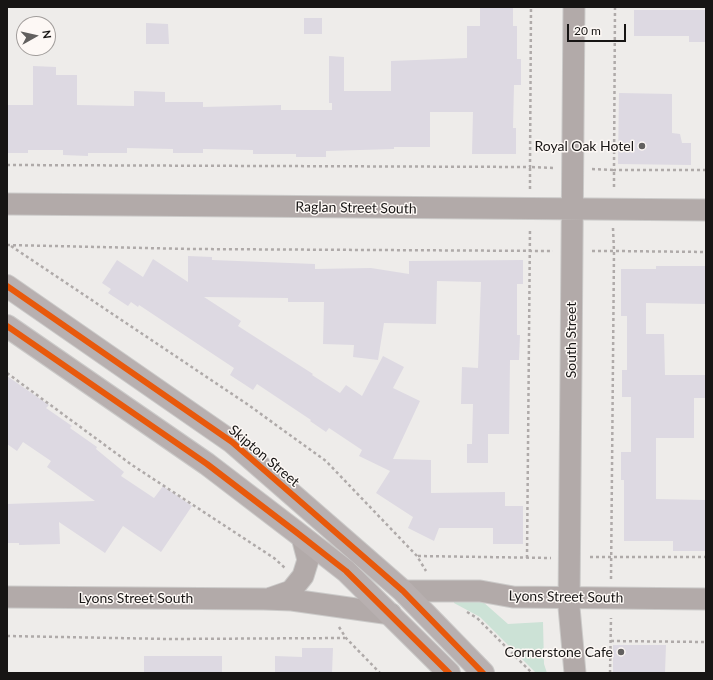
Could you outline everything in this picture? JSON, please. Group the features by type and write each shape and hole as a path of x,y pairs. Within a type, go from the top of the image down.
{"highway":[{"name":"Skipton Street","path":"7,286 232,442 403,591 483,673"},
{"path":"7,326 207,464 346,571 449,673"}],"street":[{"name":"South Street","path":"574,7 570,598 575,673"},
{"name":"Raglan Street South","path":"7,204 706,210"},
{"name":"Lyons Street South","path":"264,599 278,597 291,591 300,581 308,560 302,537"},
{"name":"Lyons Street South","path":"403,591 485,591 508,597 706,599"},
{"name":"Lyons Street South","path":"7,597 264,599 324,604 390,614"}],"path":[{"path":"7,165 530,167 531,7"},
{"path":"615,7 614,170 706,170"},
{"path":"9,245 191,249 529,251 527,558 417,556"},
{"path":"9,245 247,404 326,461 417,556 431,581 440,591"},
{"path":"706,252 614,251 612,557 706,557"},
{"path":"7,373 132,465 274,558 300,581"},
{"path":"324,604 346,638 380,673"},
{"path":"465,611 477,618 532,673"},
{"path":"7,636 168,640 346,638"},
{"path":"610,673 611,641 706,642"}],"green space":[{"path":"454,600 482,601 508,624 543,622 544,664 547,673 536,673 480,617 454,603"}],"building":[{"path":"480,7 513,7 513,26 517,26 517,59 521,59 521,85 514,85 513,128 516,128 516,154 472,154 473,112 430,112 430,147 394,147 394,149 326,151 326,157 296,157 296,154 253,154 253,150 203,149 203,153 173,153 173,149 127,148 127,153 88,153 88,156 63,155 63,150 28,150 28,153 7,153 7,105 33,105 33,66 56,67 56,75 77,75 77,105 134,106 134,91 165,92 165,102 203,102 203,107 281,105 281,110 332,110 332,103 329,103 329,56 344,57 344,91 391,91 391,61 467,58 467,26 480,26"},
{"path":"634,10 706,10 706,42 689,42 689,36 634,36"},
{"path":"304,18 322,18 322,34 304,34"},
{"path":"146,23 168,24 169,44 146,44"},
{"path":"619,93 672,94 672,133 680,134 682,143 691,143 691,165 618,164"},
{"path":"188,256 212,257 212,260 315,264 315,269 371,268 409,274 409,261 523,260 523,284 517,284 517,335 520,335 519,360 510,360 509,434 488,434 488,463 467,463 467,444 472,444 473,404 461,404 462,367 478,368 481,282 437,281 436,324 384,323 378,360 353,357 354,345 323,344 324,302 288,302 288,298 204,297 241,321 238,326 340,393 346,385 362,396 383,356 404,367 393,388 420,401 393,459 431,460 431,493 505,492 505,506 523,506 523,544 493,544 493,528 439,528 434,541 408,528 413,517 376,493 390,471 359,456 362,450 329,428 326,432 310,421 311,420 257,384 253,390 230,375 234,368 139,305 138,307 131,302 128,306 108,293 111,289 102,283 117,260 143,277 153,259 188,282"},
{"path":"656,266 706,266 706,304 646,303 646,334 664,334 665,375 706,375 706,398 694,398 694,438 656,438 656,499 706,500 706,551 673,551 673,541 624,541 624,480 621,480 621,452 631,452 631,397 622,397 622,370 627,370 627,316 621,316 621,269 656,269"},
{"path":"7,376 49,405 46,408 72,426 70,428 97,447 96,449 124,472 121,476 154,498 163,486 192,506 161,552 123,526 105,553 59,522 60,544 19,545 19,543 7,543 7,504 95,501 47,467 51,461 23,442 17,451 7,444"},
{"path":"613,645 666,645 665,673 613,673"},
{"path":"302,648 333,648 332,673 275,673 275,656 302,657"},
{"path":"144,656 222,656 222,673 144,673"}],"cycle path":[{"path":"7,286 232,442 403,591 483,673"},
{"path":"7,326 207,464 346,571 449,673"}],"place":[{"name":"Royal Oak Hotel","path":"642,146"},
{"name":"Cornerstone Cafe","path":"621,652"}]}
